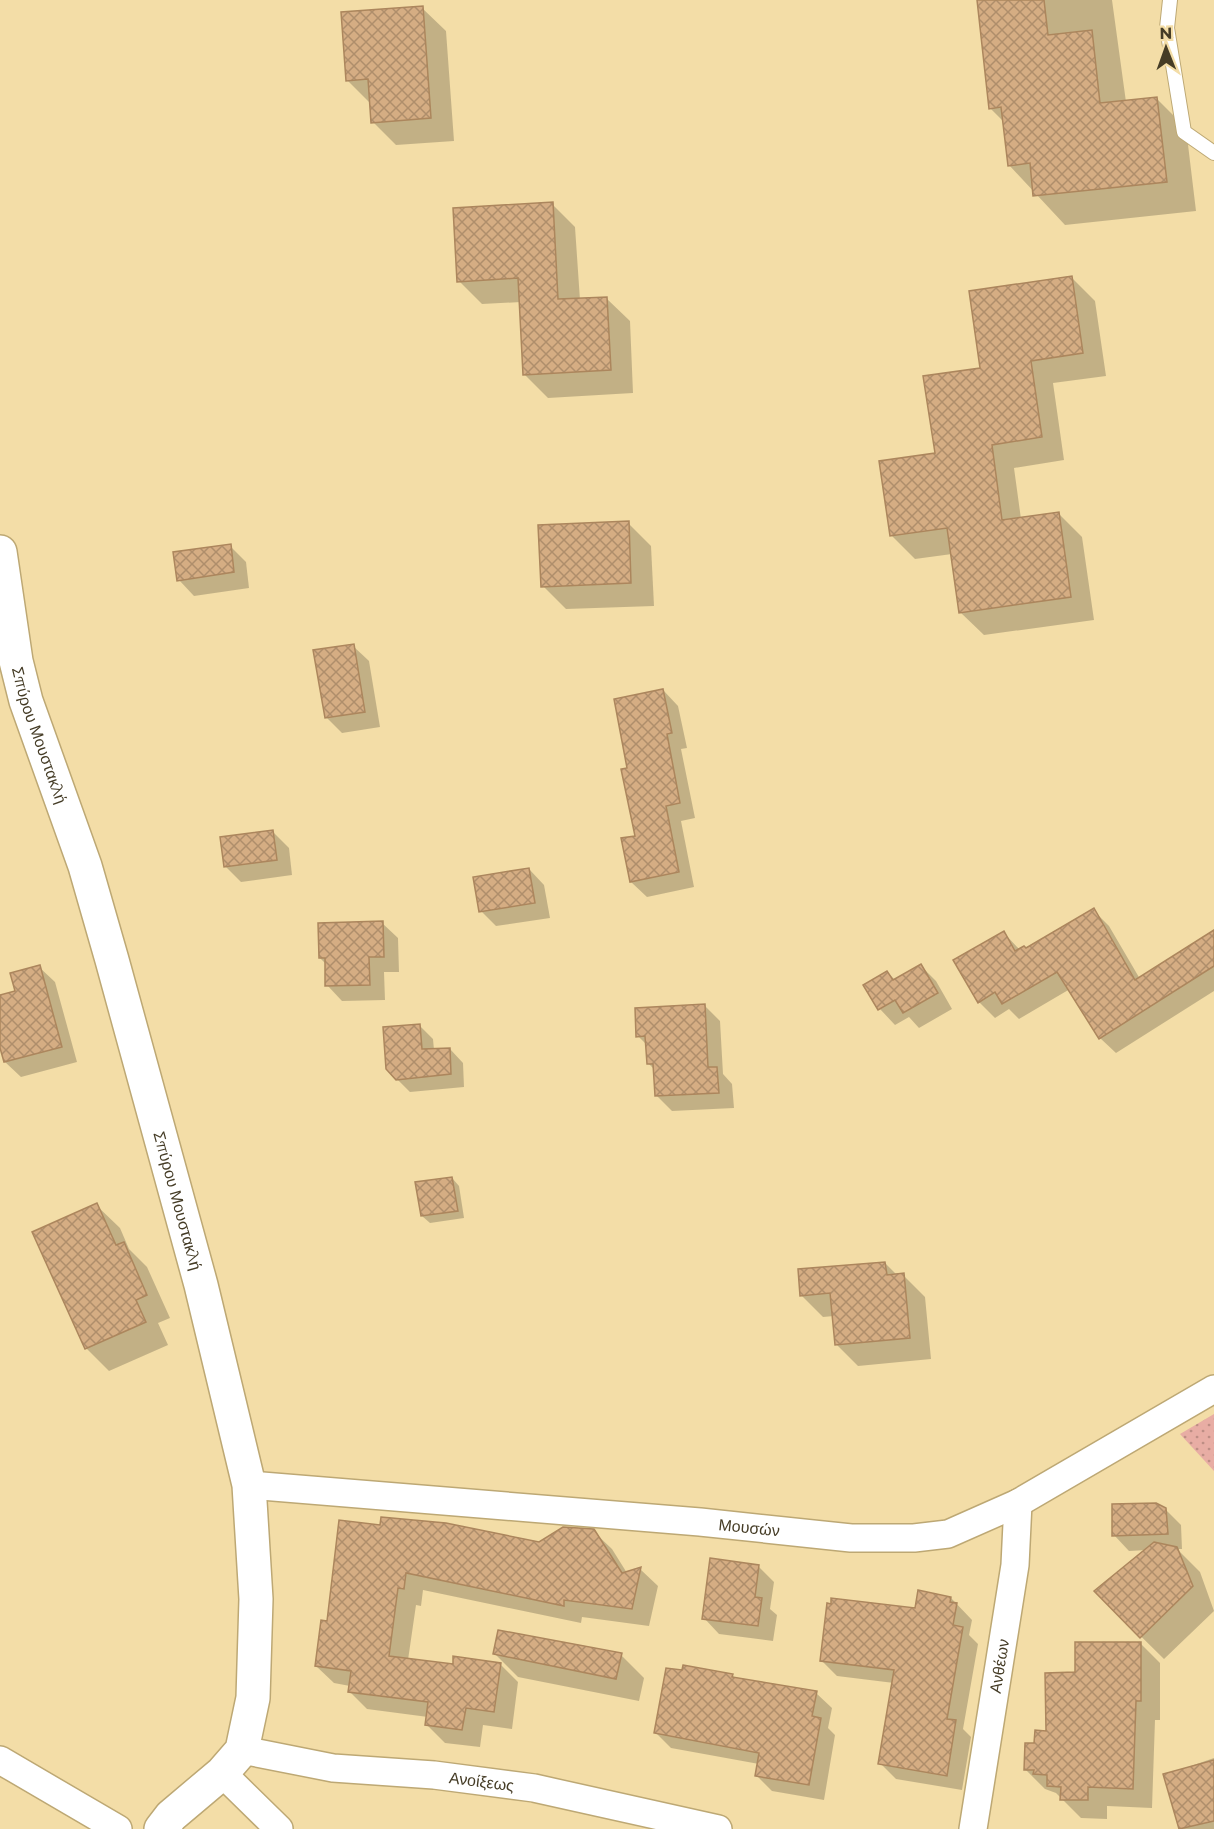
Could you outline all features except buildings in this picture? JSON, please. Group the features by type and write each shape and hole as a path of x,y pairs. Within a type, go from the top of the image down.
{"street":[{"name":"Σπύρου Μουστακλή","path":"0,552 16,661 26,700 85,866 118,980 203,1296 249,1485 256,1599 253,1698 232,1761"},
{"name":"Μουσών","path":"249,1485 688,1521 852,1539 914,1538 948,1534 1018,1503 1214,1389"},
{"name":"Ανθέων","path":"973,1829 1014,1565 1018,1503"},
{"path":"0,1760 118,1829"},
{"path":"161,1829 171,1816 232,1761 279,1829"},
{"name":"Ανοίξεως","path":"232,1761 434,1775 534,1788 718,1829"}],"lane":[{"path":"1170,0 1167,28 1184,132 1214,153"}],"shaded area":[{"path":"1214,1414 1214,1471 1180,1434"}]}
